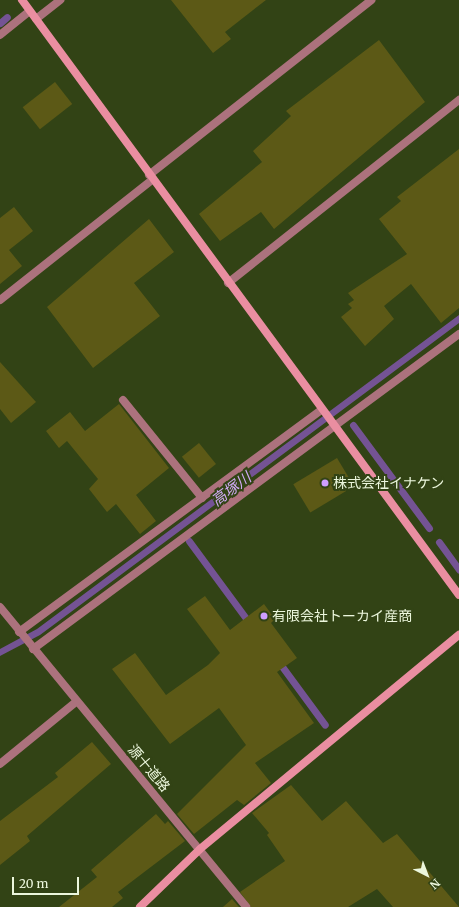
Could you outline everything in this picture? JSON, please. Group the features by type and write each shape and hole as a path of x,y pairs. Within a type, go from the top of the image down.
{"street":[{"path":"22,0 332,425 459,595"},
{"path":"36,19 60,0"},
{"path":"0,300 371,0"},
{"path":"0,35 30,11"},
{"path":"228,283 459,100"},
{"path":"32,648 332,425 459,334"},
{"path":"123,400 202,498"},
{"path":"21,634 202,498 322,411"},
{"name":"源十道路","path":"0,607 32,648 200,849 246,907"},
{"path":"140,907 200,849 459,636"},
{"path":"0,764 77,701"}],"water":[{"name":"高塚川","path":"459,315 459,323 40,635 0,656 0,649 37,629"}],"building":[{"path":"171,0 266,0 225,32 231,39 213,53"},
{"path":"379,40 425,102 274,229 261,212 220,241 199,214 262,162 253,151 291,116 286,111"},
{"path":"55,82 72,104 40,129 23,107"},
{"path":"459,149 459,308 441,323 411,284 384,306 394,319 365,346 341,317 352,308 348,304 354,300 348,293 407,254 379,219 401,201 397,197"},
{"path":"14,207 33,231 9,250 22,266 0,284 0,218"},
{"path":"149,219 174,252 134,283 160,316 93,368 47,307"},
{"path":"0,362 36,402 11,423 0,409"},
{"path":"119,404 169,468 136,495 156,521 140,534 116,504 107,512 89,489 98,479 67,441 59,448 46,431 70,412 85,431"},
{"path":"199,443 216,464 199,478 182,457"},
{"path":"337,458 354,486 310,513 293,484"},
{"path":"205,596 230,630 264,604 275,619 271,623 297,658 277,672 314,723 255,763 271,783 244,805 237,800 194,834 177,814 246,745 219,708 170,744 112,669 135,653 166,695 208,665 220,653 187,609"},
{"path":"92,742 111,764 27,836 30,841 0,865 0,821 58,777 55,773"},
{"path":"291,785 322,821 346,801 383,843 397,834 459,907 393,907 377,889 348,907 251,907 240,892 285,861 267,835 269,833 252,813"},
{"path":"156,814 165,824 168,821 185,841 118,892 123,898 112,907 59,907 97,877 91,870"},
{"path":"232,899 239,907 223,907"}],"waterway":[{"path":"0,23 7,17"},
{"path":"353,425 429,528"},
{"path":"189,541 251,625"},
{"path":"439,542 459,570"},
{"path":"278,661 325,725"}],"place":[{"name":"株式会社イナケン","path":"325,483"},
{"name":"有限会社トーカイ産商","path":"264,616"}]}
